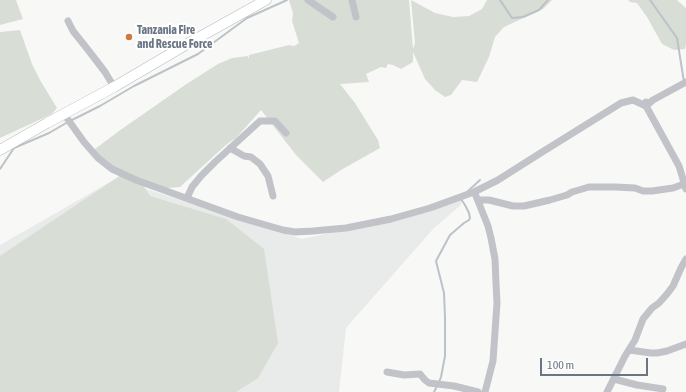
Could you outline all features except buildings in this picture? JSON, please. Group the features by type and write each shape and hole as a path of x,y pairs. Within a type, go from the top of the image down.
{"street":[{"path":"0,150 266,0"},
{"path":"308,0 333,18"},
{"path":"352,0 356,17"},
{"path":"68,21 73,31 105,72 114,87"},
{"path":"646,104 686,82"},
{"path":"64,114 84,142 98,158 112,169 136,180 238,217 295,232 346,228 391,219 430,208 474,192 498,180 621,103 633,100 646,104 679,166 685,186 652,191 615,187 589,188 524,206 513,206 489,200 478,200"},
{"path":"187,198 192,187 201,176 260,121 275,121 286,133"},
{"path":"230,148 238,153 251,157 260,164 268,176 273,196"},
{"path":"474,192 488,226 491,238 496,283 497,303 495,336 486,392"},
{"path":"607,392 629,350 636,340 643,319 667,294 686,259"},
{"path":"629,350 657,353 686,344"},
{"path":"387,372 404,375 420,374 427,382 454,386 478,392"},
{"path":"614,379 663,389"}],"shaded area":[{"path":"0,0 16,0 23,19 0,25"},
{"path":"289,0 409,0 413,49 415,43 411,0 435,13 453,17 469,16 482,9 487,0 552,0 543,9 504,27 495,37 489,57 477,82 462,80 451,95 445,97 435,90 425,79 413,52 413,62 401,69 388,64 386,68 381,67 366,74 369,82 340,84 355,103 378,140 380,148 323,182 296,155 261,110 236,138 227,144 180,187 156,189 141,182 150,196 226,219 264,249 278,343 258,378 236,392 0,392 0,256 124,173 95,158 95,149 119,131 218,64 232,58 248,56 249,59 249,55 289,45 294,46 299,43 292,21 293,13"},
{"path":"628,0 677,0 686,8 685,49 674,50 662,44 647,17 637,3 630,2"},
{"path":"20,30 32,64 57,108 52,114 0,138 0,32"},
{"path":"115,179 302,239 428,212 461,200 461,205 434,228 346,328 339,392 0,392 0,245"}],"waterway":[{"path":"72,120 134,86 198,54 247,18 287,0"},
{"path":"500,0 512,18 523,17 539,10 548,0"},
{"path":"650,0 677,38 684,82"},
{"path":"0,169 14,148 49,133 68,122"},
{"path":"467,192 480,180"},
{"path":"439,382 445,356 445,317 444,293 436,261 450,235 470,218 469,213 461,199"},
{"path":"434,392 437,386"}],"place":[{"name":"Tanzania Fire and Rescue Force","path":"129,37"}]}
